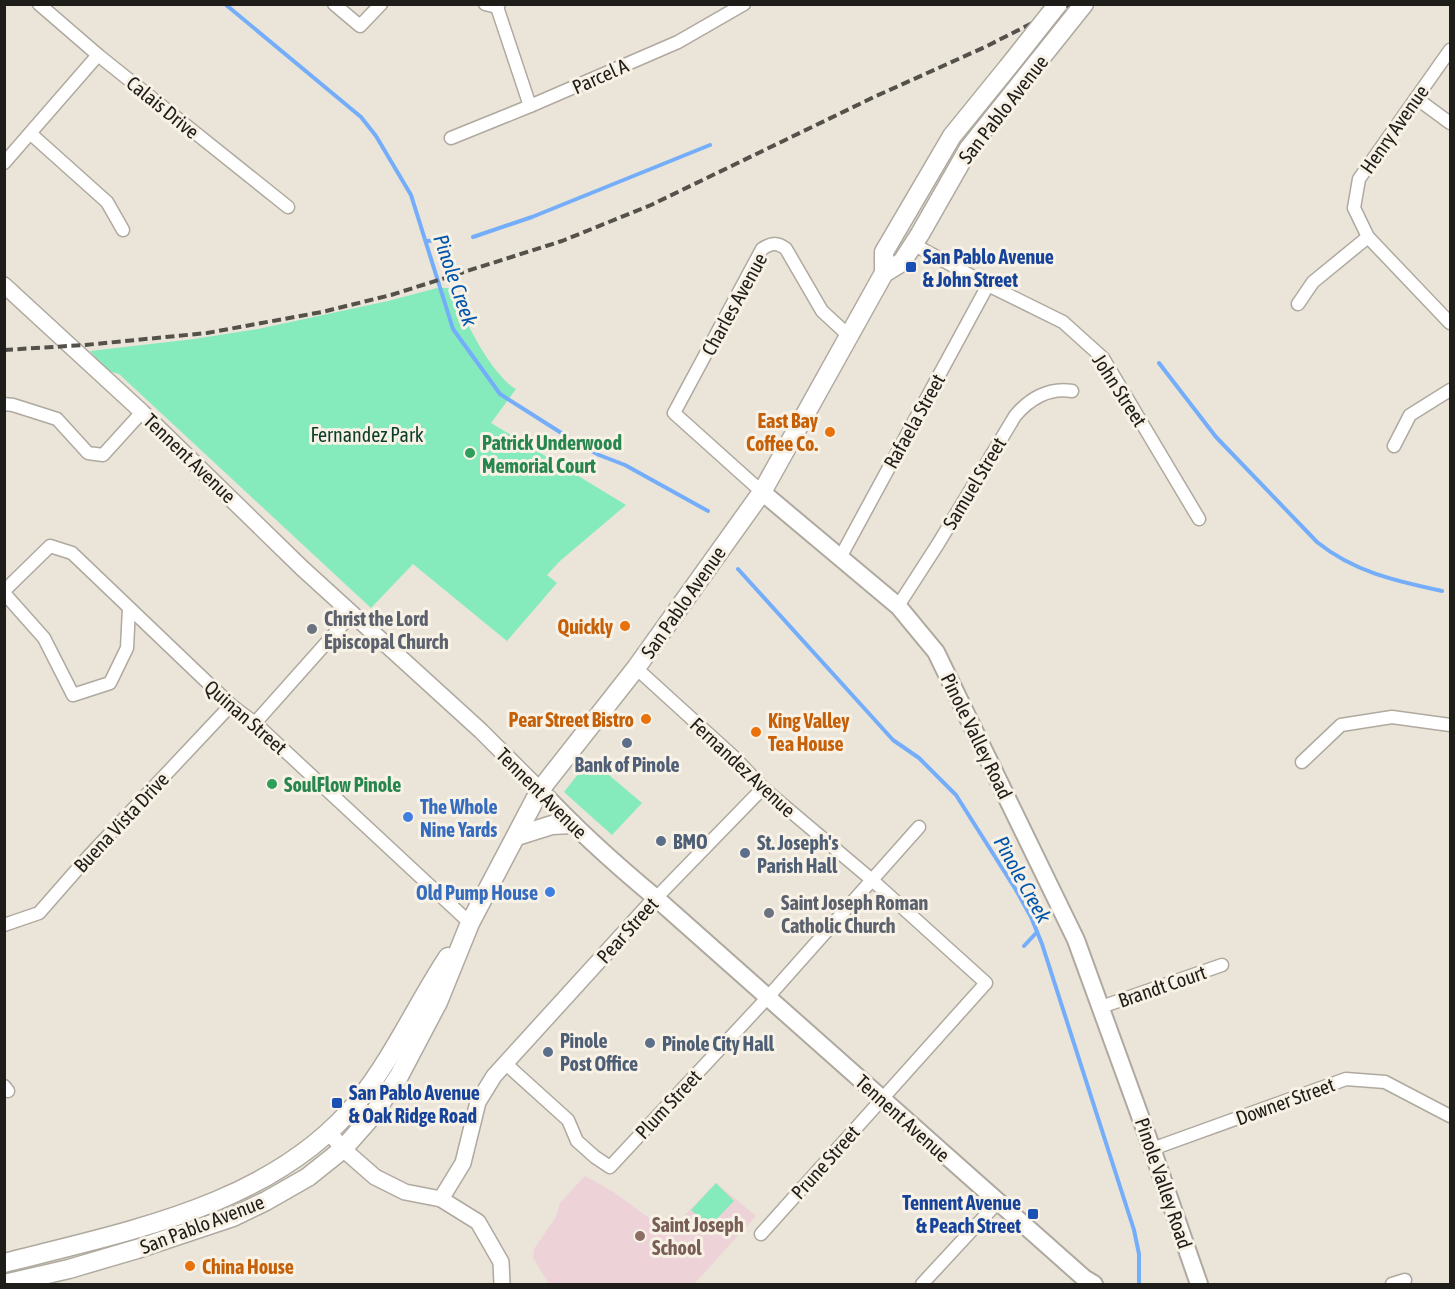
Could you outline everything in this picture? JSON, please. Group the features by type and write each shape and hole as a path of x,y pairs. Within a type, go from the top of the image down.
{"main road":[{"name":"San Pablo Avenue","path":"884,273 884,252 952,136 1058,4"},
{"name":"San Pablo Avenue","path":"4,1263 171,1218 258,1183 297,1159 330,1133 358,1101 384,1068 424,993 470,923 540,790 636,668 762,492 884,273 902,262 969,148 1034,70 1084,4"},
{"name":"Pinole Valley Road","path":"762,492 898,606 936,652 1076,940 1199,1284"},
{"name":"Tennent Avenue","path":"540,790 572,825 1084,1278 1094,1284"},
{"path":"517,836 552,825 572,825"},
{"name":"San Pablo Avenue","path":"4,1284 136,1250 232,1217 308,1177 343,1149 373,1115 399,1076 438,1002 470,923"},
{"path":"1188,1284 1193,1266"}],"street":[{"name":"Calais Drive","path":"39,4 98,55 288,207"},
{"path":"334,4 360,26 381,4"},
{"path":"494,5 530,106"},
{"name":"Parcel A","path":"451,138 678,42 735,7"},
{"name":"Henry Avenue","path":"1450,50 1359,179 1354,208 1368,237 1450,323"},
{"path":"4,163 98,55"},
{"path":"1416,98 1450,123"},
{"path":"31,134 107,202 123,230"},
{"path":"1298,304 1313,282 1368,237"},
{"name":"Charles Avenue","path":"674,413 759,252 768,244 776,244 786,249 822,311 848,335"},
{"name":"John Street","path":"913,244 1063,322 1103,358 1199,519"},
{"name":"Tennent Avenue","path":"4,285 142,412 302,568 481,731 540,790"},
{"name":"Rafaela Street","path":"841,556 988,285"},
{"path":"1394,446 1410,415 1450,390"},
{"name":"Samuel Street","path":"898,606 1015,416 1026,403 1042,394 1072,391"},
{"path":"4,404 57,419 88,453 103,455 142,412"},
{"name":"Pinole Valley Road","path":"674,413 762,492"},
{"path":"50,546 72,553 129,608 127,648 110,683 73,695 44,638 4,592 50,546"},
{"name":"Quinan Street","path":"129,608 231,705 255,723 470,923"},
{"path":"255,723 352,614"},
{"name":"Fernandez Avenue","path":"636,668 736,759 763,788 872,880 986,983"},
{"name":"Buena Vista Drive","path":"4,925 39,913 88,856 231,705"},
{"path":"1302,762 1341,725 1392,717 1450,725"},
{"name":"Pear Street","path":"441,1199 463,1163 478,1102 494,1076 656,898 763,788"},
{"name":"Plum Street","path":"506,1064 568,1120 577,1141 610,1167 768,997 920,827"},
{"name":"Brandt Court","path":"1101,1007 1222,965"},
{"name":"Prune Street","path":"761,1234 986,983"},
{"name":"Downer Street","path":"1152,1149 1346,1079 1385,1082 1450,1116"},
{"path":"330,1133 343,1149 375,1177 405,1192 441,1199 478,1222 501,1262 502,1284"},
{"path":"922,1284 998,1202"},
{"path":"1392,1284 1405,1280"}],"shaded area":[{"name":"Saint Joseph School","path":"585,1176 612,1191 649,1218 677,1223 716,1183 756,1216 694,1284 549,1284 533,1258 534,1249 556,1217 560,1203"}],"green space":[{"name":"Fernandez Park","path":"437,288 453,288 462,313 487,358 516,389 491,423 626,505 560,561 547,575 557,583 507,641 413,564 371,608 119,374 108,371 90,351 258,329"},
{"path":"590,759 642,803 612,835 564,792"},
{"path":"716,1183 734,1201 709,1227 691,1210"}],"waterway":[{"name":"Pinole Creek","path":"225,4 361,117 376,136 411,195 453,329 500,394 574,441 599,455 625,465 708,511"},
{"path":"473,237 532,217 710,145"},
{"path":"427,241 443,240"},
{"path":"1159,363 1216,437 1317,542 1346,561 1376,574 1442,591"},
{"name":"Pinole Creek","path":"738,569 893,740 919,758 956,795 1016,890 1031,917 1042,944 1134,1230 1139,1254 1139,1284"},
{"path":"1024,946 1037,932"}],"railway":[{"path":"4,350 207,333 322,312 391,295 562,241 651,205 874,97 985,47 1070,4"}],"place":[{"name":"San Pablo Avenue & John Street","path":"911,267"},
{"name":"East Bay Coffee Co.","path":"830,432"},
{"name":"Patrick Underwood Memorial Court","path":"470,453"},
{"name":"Quickly","path":"625,626"},
{"name":"Christ the Lord Episcopal Church","path":"312,629"},
{"name":"Pear Street Bistro","path":"646,719"},
{"name":"King Valley Tea House","path":"756,732"},
{"name":"Bank of Pinole","path":"627,743"},
{"name":"SoulFlow Pinole","path":"272,784"},
{"name":"The Whole Nine Yards","path":"408,817"},
{"name":"BMO","path":"661,841"},
{"name":"St. Joseph's Parish Hall","path":"745,853"},
{"name":"Old Pump House","path":"550,892"},
{"name":"Saint Joseph Roman Catholic Church","path":"769,913"},
{"name":"Pinole City Hall","path":"650,1043"},
{"name":"Pinole Post Office","path":"548,1052"},
{"name":"San Pablo Avenue & Oak Ridge Road","path":"337,1103"},
{"name":"Tennent Avenue & Peach Street","path":"1033,1214"},
{"name":"Saint Joseph School","path":"640,1236"},
{"name":"China House","path":"190,1266"}]}
